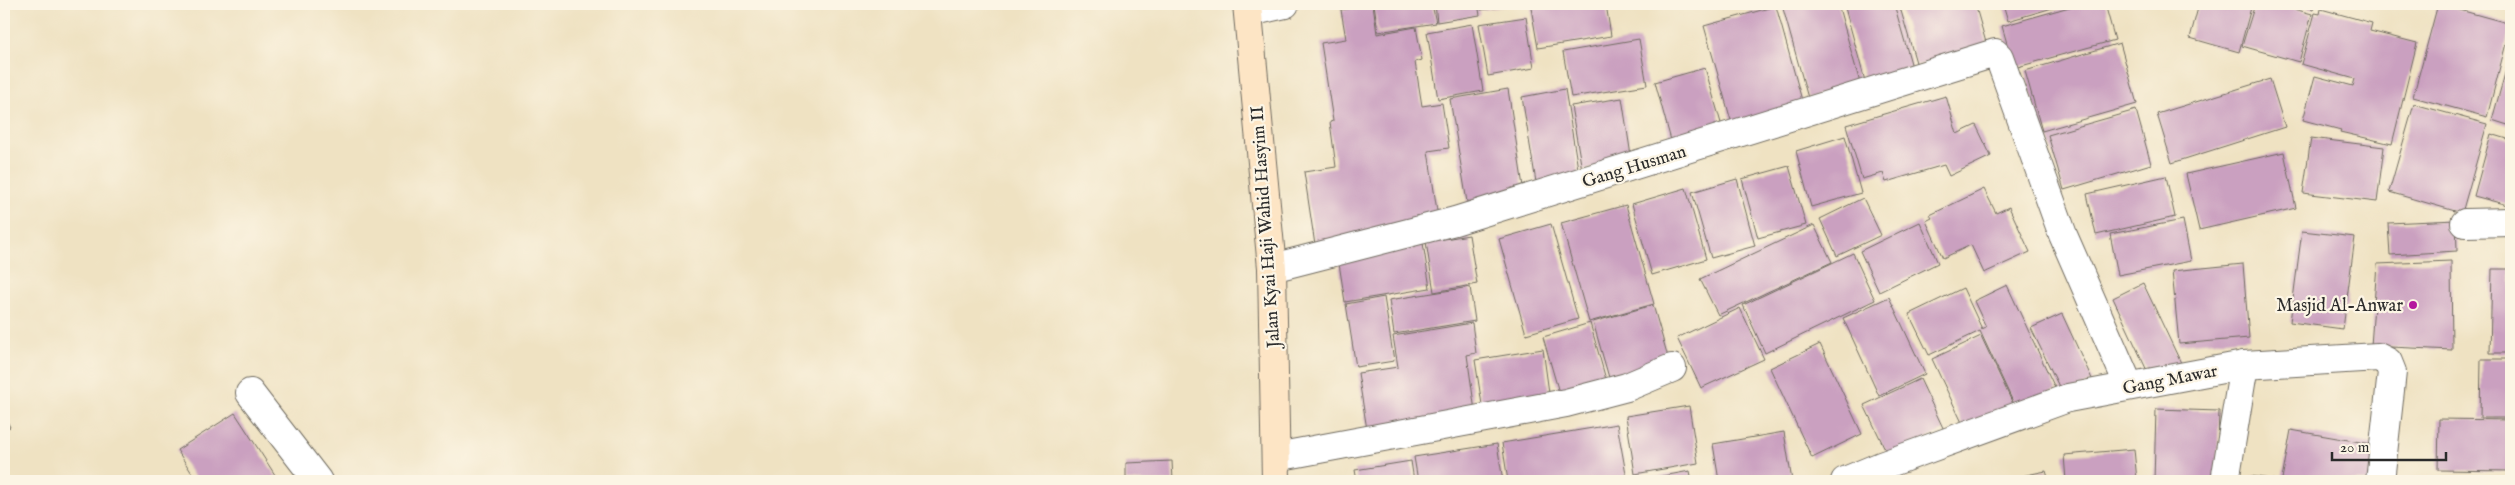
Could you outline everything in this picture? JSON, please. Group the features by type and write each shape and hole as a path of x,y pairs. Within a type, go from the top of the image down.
{"street":[{"path":"1248,8 1285,4"},
{"name":"Jalan Kyai Haji Wahid Hasyim II","path":"1248,8 1272,268 1276,469"},
{"name":"Gang Husman","path":"1272,268 1456,221 1994,54 2000,57 2063,235 2129,386"},
{"path":"2465,223 2511,222"},
{"name":"Gang Mawar","path":"1845,481 1883,473 2068,398 2244,365 2378,358 2388,362 2392,372 2380,481"},
{"path":"2225,481 2244,365"},
{"path":"1276,469 1566,403 1626,387 1672,368"},
{"path":"250,393 318,481"}],"building":[{"path":"1373,4 1377,34 1416,27 1422,60 1415,62 1422,106 1442,103 1449,148 1428,151 1439,224 1315,245 1304,172 1336,167 1330,122 1333,121 1321,43 1346,39 1341,10"},
{"path":"1374,4 1432,4 1436,23 1378,32"},
{"path":"1435,4 1478,4 1480,15 1437,22"},
{"path":"1480,4 1512,4 1512,5 1481,10"},
{"path":"1558,4 1606,4 1611,36 1538,48 1531,8"},
{"path":"1838,4 1860,83 1808,98 1782,5"},
{"path":"1844,4 1894,4 1912,67 1865,81"},
{"path":"1899,4 1975,4 1987,46 1917,66"},
{"path":"2003,4 2066,4 2008,21"},
{"path":"2080,4 2105,4 2115,40 2014,68 2002,26"},
{"path":"2199,4 2252,4 2239,52 2190,38"},
{"path":"2255,4 2276,4 2312,14 2299,62 2242,46"},
{"path":"2295,4 2315,4 2313,9"},
{"path":"2438,4 2511,24 2487,117 2413,97"},
{"path":"1776,6 1803,104 1732,124 1704,26"},
{"path":"2321,9 2372,23 2370,31 2417,43 2392,144 2340,132 2341,130 2303,120 2315,76 2353,86 2355,79 2301,64 2315,13 2320,14"},
{"path":"1526,17 1534,68 1488,76 1479,24"},
{"path":"1472,24 1483,91 1438,99 1427,32"},
{"path":"1639,39 1647,85 1571,97 1563,52"},
{"path":"2120,43 2137,104 2042,131 2025,71"},
{"path":"2511,52 2511,126 2492,120"},
{"path":"1705,68 1723,130 1672,144 1655,82"},
{"path":"2270,79 2285,127 2172,163 2157,114"},
{"path":"1508,89 1524,193 1467,202 1450,99"},
{"path":"1565,89 1579,175 1536,182 1522,97"},
{"path":"1946,96 1957,134 1976,125 1991,156 1949,176 1944,165 1886,182 1883,173 1862,179 1846,125"},
{"path":"1622,98 1632,162 1582,170 1571,106"},
{"path":"2414,104 2487,124 2462,213 2389,192"},
{"path":"2136,110 2151,164 2064,190 2048,135"},
{"path":"2491,134 2511,140 2511,206 2474,196"},
{"path":"1845,136 1861,193 1811,207 1796,151"},
{"path":"2311,138 2384,147 2377,202 2303,193"},
{"path":"2284,152 2296,208 2199,230 2186,174"},
{"path":"1789,166 1806,225 1758,238 1742,179"},
{"path":"2166,176 2175,217 2096,235 2087,194"},
{"path":"1737,179 1755,246 1711,258 1692,192"},
{"path":"1686,188 1706,259 1652,275 1632,204"},
{"path":"1984,189 1996,213 2009,207 2030,252 1984,273 1971,245 1943,258 1926,221 1932,218 1930,215"},
{"path":"1863,198 1881,235 1837,256 1820,219"},
{"path":"1626,205 1654,304 1589,322 1561,223"},
{"path":"2183,220 2191,261 2118,275 2110,234"},
{"path":"2456,220 2457,251 2390,255 2388,223"},
{"path":"1920,222 1938,263 1879,292 1860,251"},
{"path":"1551,224 1578,319 1526,334 1499,239"},
{"path":"1814,225 1832,262 1718,315 1700,279"},
{"path":"2302,231 2355,237 2343,329 2290,322"},
{"path":"1469,235 1477,284 1434,292 1426,242"},
{"path":"1423,243 1430,288 1345,302 1338,257"},
{"path":"1853,253 1875,300 1765,353 1743,305"},
{"name":"Masjid Al-Anwar","path":"2451,261 2452,350 2371,346 2377,264"},
{"path":"2243,264 2249,338 2179,344 2172,271"},
{"path":"2492,269 2511,269 2511,353 2490,353"},
{"path":"2143,283 2181,363 2150,377 2113,298"},
{"path":"2007,285 2056,390 2023,406 2020,400 2014,404 1980,331 1929,355 1909,314 1963,288 1982,329 1986,327 1974,301"},
{"path":"1470,287 1475,321 1394,334 1389,300"},
{"path":"1384,297 1394,361 1356,367 1346,304"},
{"path":"1889,297 1925,374 1879,396 1843,318"},
{"path":"1653,305 1670,364 1610,381 1593,322"},
{"path":"1740,308 1764,359 1701,388 1677,338"},
{"path":"2062,314 2093,381 2063,395 2031,328"},
{"path":"1472,323 1476,353 1467,355 1476,418 1368,436 1358,373 1398,367 1393,336"},
{"path":"1590,323 1607,383 1560,396 1543,337"},
{"path":"1981,336 2015,408 1966,431 1932,359"},
{"path":"1820,344 1862,434 1812,458 1770,368"},
{"path":"1543,349 1550,400 1483,411 1475,360"},
{"path":"2481,359 2511,359 2511,418 2480,418"},
{"path":"1920,379 1944,430 1889,457 1864,405"},
{"path":"1689,406 1698,463 1635,474 1626,416"},
{"path":"2156,409 2219,411 2217,481 2154,481"},
{"path":"235,413 279,481 197,481 177,450"},
{"path":"4,416 10,427 4,430"},
{"path":"2439,419 2511,420 2511,471 2438,470"},
{"path":"1617,424 1627,479 1612,481 1508,481 1502,443"},
{"path":"2291,430 2383,446 2376,481 2297,481 2282,479"},
{"path":"1784,432 1792,481 1719,481 1713,444"},
{"path":"1497,444 1503,481 1418,481 1414,457"},
{"path":"2134,449 2137,481 2066,481 2064,455"},
{"path":"1172,461 1173,481 1126,481 1126,463"},
{"path":"1411,461 1414,481 1357,481 1355,470"},
{"path":"1690,471 1692,481 1641,480"},
{"path":"2046,471 2049,481 2002,481 2002,480"},
{"path":"2251,476 2277,480 2277,481 2250,481"}],"place":[{"name":"Masjid Al-Anwar","path":"2413,305"}]}
